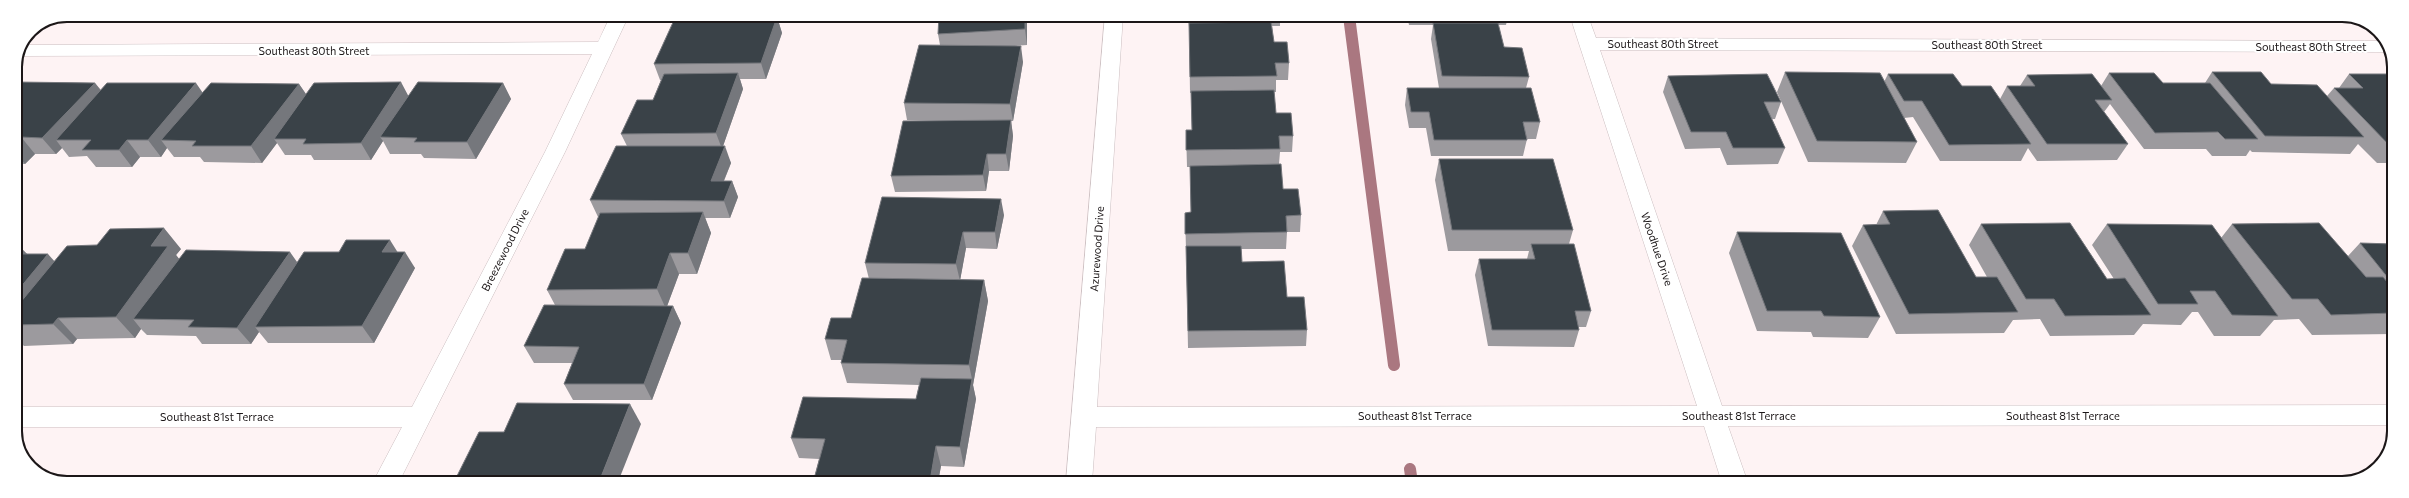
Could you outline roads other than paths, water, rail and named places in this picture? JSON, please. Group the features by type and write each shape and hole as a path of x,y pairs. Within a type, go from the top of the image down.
{"street":[{"name":"Breezewood Drive","path":"389,476 606,48 617,22"},
{"name":"Azurewood Drive","path":"1079,476 1113,22"},
{"name":"Woodhue Drive","path":"1581,22 1733,476"},
{"name":"Southeast 80th Street","path":"1588,44 2382,47"},
{"name":"Southeast 80th Street","path":"25,51 466,50 606,48"},
{"name":"Southeast 81st Terrace","path":"1084,416 2387,415"},
{"name":"Southeast 81st Terrace","path":"22,417 419,417"}],"waterway":[{"path":"1350,22 1394,365"},
{"path":"1410,469 1411,476"}]}
